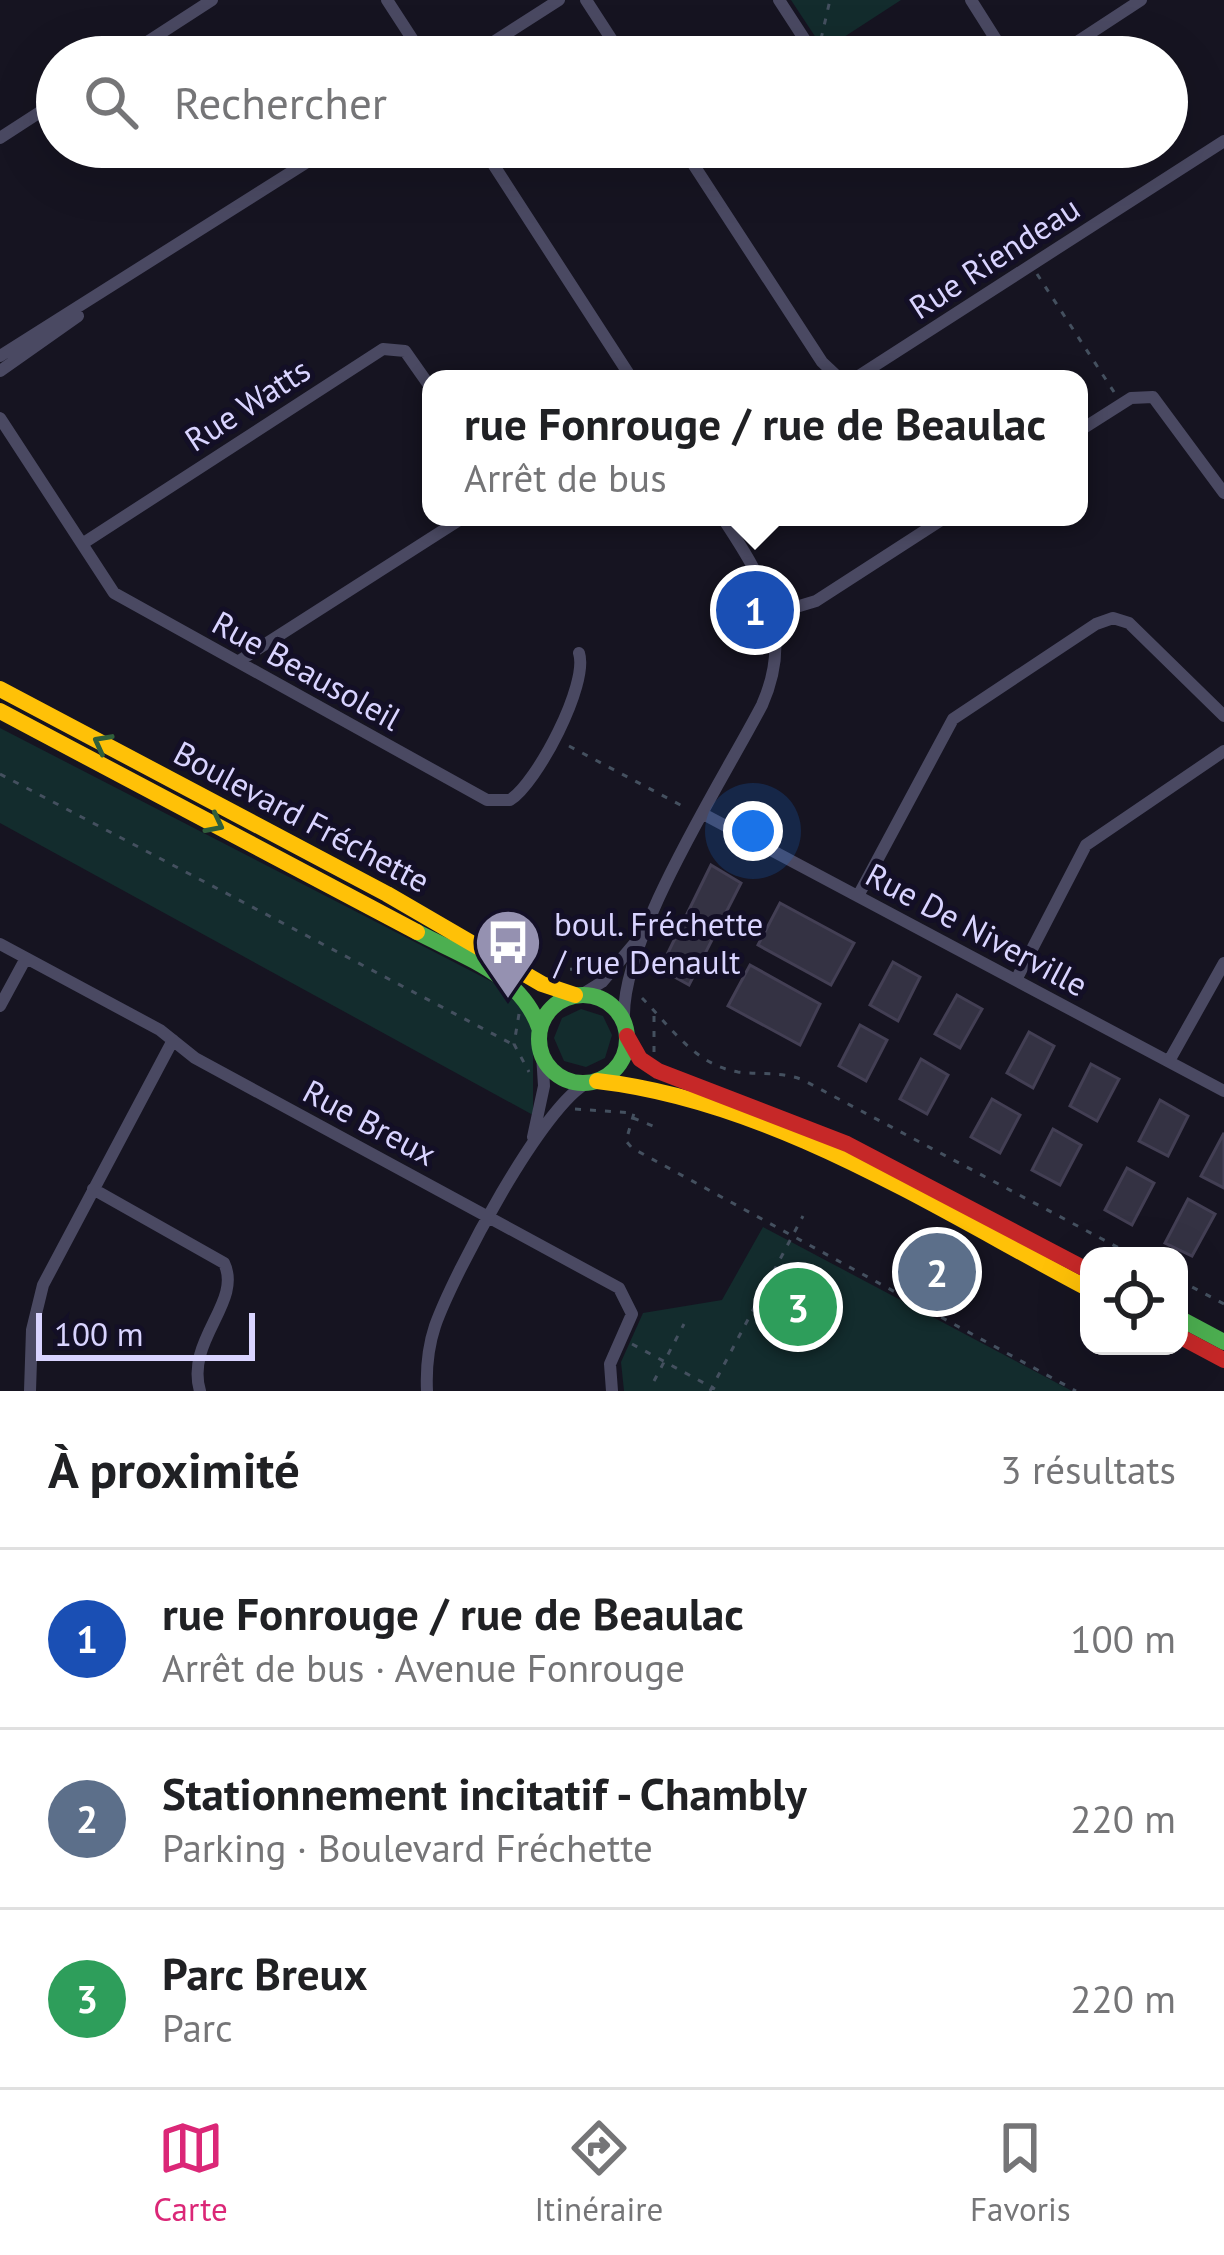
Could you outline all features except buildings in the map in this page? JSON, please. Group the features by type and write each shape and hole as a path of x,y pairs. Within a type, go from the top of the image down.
{"main road":[{"name":"Boulevard Fréchette","path":"0,688 387,894 542,984 578,995"},
{"name":"Boulevard Fréchette","path":"0,711 504,978 530,1000 540,1030"},
{"path":"1080,1266 848,1144 658,1072 635,1053 609,1003 578,995 554,1005 540,1030 542,1054 558,1075 650,1087 815,1145 1080,1283"},
{"path":"593,1082 621,1061 626,1028"},
{"path":"1188,1323 1224,1342"},
{"path":"1188,1341 1224,1360"}],"street":[{"path":"150,36 184,9 212,0"},
{"path":"387,0 410,36"},
{"path":"503,36 559,0"},
{"path":"586,0 609,36"},
{"path":"778,0 803,36"},
{"path":"971,0 994,36"},
{"path":"1086,36 1142,0"},
{"path":"0,138 36,115"},
{"name":"Rue Riendeau","path":"1188,164 1224,141"},
{"path":"0,356 299,168"},
{"path":"496,168 626,370"},
{"path":"696,168 830,370"},
{"name":"Rue Riendeau","path":"868,370 1183,168"},
{"path":"0,371 117,286"},
{"name":"Rue Watts","path":"82,544 383,349 405,351 422,375"},
{"path":"1088,425 1144,395 1158,401 1224,493"},
{"name":"Rue Beausoleil","path":"0,418 114,592 239,661 263,680 500,803 524,790 554,738 580,684 579,653"},
{"path":"239,661 450,526"},
{"path":"626,1028 625,987 640,938 771,683 776,613 762,579 728,526"},
{"path":"776,613 816,601 932,526"},
{"path":"858,896 953,719 1096,624 1113,618 1129,623 1224,716"},
{"path":"1016,980 1086,845 1224,752"},
{"name":"Rue De Niverville","path":"705,814 1224,1091"},
{"path":"578,995 610,975 640,938"},
{"name":"Rue Breux","path":"0,944 172,1040 195,1058 492,1217 627,1296 632,1314 610,1364 612,1391"},
{"path":"0,1006 26,958"},
{"path":"1169,1061 1224,963"},
{"path":"30,1391 36,1309 172,1040"},
{"path":"531,1144 544,1085 542,1054"},
{"path":"427,1391 428,1355 437,1321 531,1144 565,1097 593,1082"},
{"path":"93,1189 224,1263 229,1286 196,1360 200,1391"}],"path":[{"path":"822,36 830,0"},
{"path":"1032,266 1121,404"},
{"path":"562,742 690,810"},
{"path":"0,774 497,1040 514,1044"},
{"path":"547,976 570,965 601,972"},
{"path":"637,994 707,1060 734,1071 776,1072 803,1080 1117,1247"},
{"path":"524,1006 514,1044 532,1085"},
{"path":"652,1060 654,1012"},
{"path":"566,1104 588,1113 628,1111 653,1126"},
{"path":"633,1118 626,1141 632,1148 1076,1391"},
{"path":"631,1343 713,1389 803,1216"},
{"path":"1188,1285 1224,1304"},
{"path":"654,1381 684,1324"}],"green space":[{"path":"791,0 901,0 846,36 815,36"},
{"path":"0,728 506,989 533,1018 533,1115 0,823"},
{"path":"581,1009 603,1016 612,1035 605,1058 586,1067 564,1061 554,1038 562,1018"},
{"path":"763,1227 1072,1391 624,1391 621,1362 643,1313 722,1300"}],"traffic: fast":[{"path":"417,932 506,982 532,1011 540,1030"},
{"path":"583,995 600,998 614,1008 624,1022 627,1039 624,1056 614,1070 600,1080 583,1083 566,1080 552,1070 542,1056 539,1039 542,1022 552,1008 566,998 583,995"},
{"path":"1188,1323 1224,1342"}],"traffic: slow":[{"path":"0,689 387,894 542,984 575,995"},
{"path":"0,711 417,932"},
{"path":"597,1081 662,1092 789,1134 912,1193 1080,1284"}],"traffic: jam":[{"path":"627,1036 640,1059 658,1071 847,1144 1080,1266"},
{"path":"1188,1341 1224,1360"}],"place":[{"name":"rue Fonrouge / rue de Beaulac","path":"755,610"},
{"name":"boul. Fréchette / rue Denault","path":"508,1001"},
{"name":"Stationnement incitatif - Chambly","path":"937,1272"},
{"name":"Parc Breux","path":"798,1307"}]}
